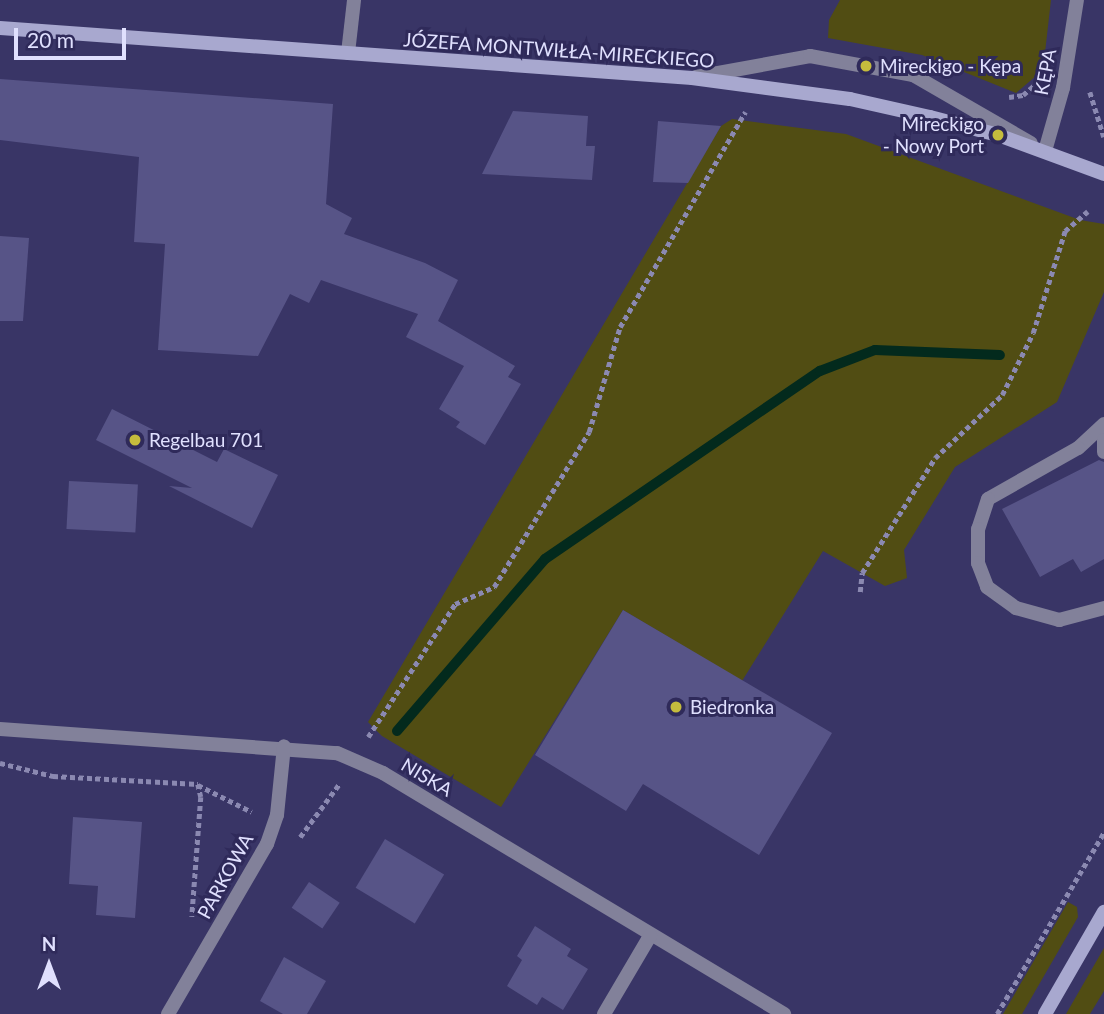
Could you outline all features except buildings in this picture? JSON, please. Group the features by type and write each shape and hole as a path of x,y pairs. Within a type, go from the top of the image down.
{"main road":[{"name":"JÓZEFA MONTWIŁŁA-MIRECKIEGO","path":"0,28 692,78 850,99 975,129 1045,151 1104,174"},
{"path":"1045,1014 1104,912"}],"street":[{"path":"348,53 354,0"},
{"name":"KĘPA","path":"1045,151 1063,88 1077,0"},
{"path":"692,78 810,56 913,75 1045,151"},
{"path":"1104,424 1078,448 988,499 978,529 978,563 987,587 1016,608 1059,620 1104,608"},
{"path":"1104,440 1104,452"},
{"name":"NISKA","path":"0,729 284,746 337,753 383,773 783,1014"},
{"name":"PARKOWA","path":"168,1014 267,844 278,815 284,746"},
{"path":"604,1014 650,936"}],"path":[{"path":"368,737 455,604 494,587 582,444 620,327 745,111"},
{"path":"860,592 862,573 935,458 1002,395 1033,333 1065,231 1088,211"},
{"path":"0,763 53,776 198,784 252,810 251,819"},
{"path":"297,841 340,782 350,784"},
{"path":"198,784 201,797 191,929 204,906"},
{"path":"997,1014 1104,832"}],"shaded area":[{"path":"840,0 1051,0 1043,70 1016,93 922,55 828,38 829,20"},
{"path":"732,119 846,134 1080,220 1104,224 1104,292 1057,402 955,467 904,550 907,578 885,586 823,551 742,681 623,610 501,807 382,736 368,722 721,126"},
{"path":"1068,902 1077,907 1078,917 1022,1014 1003,1014"},
{"path":"1104,948 1104,991 1090,1014 1066,1014"}],"waterway":[{"path":"397,731 545,559 820,371 875,350 1000,355"}],"place":[{"name":"Mireckigo - Kępa","path":"866,66"},
{"name":"Mireckigo - Nowy Port","path":"998,135"},
{"name":"Regelbau 701","path":"135,440"},
{"name":"Biedronka","path":"676,707"}]}
